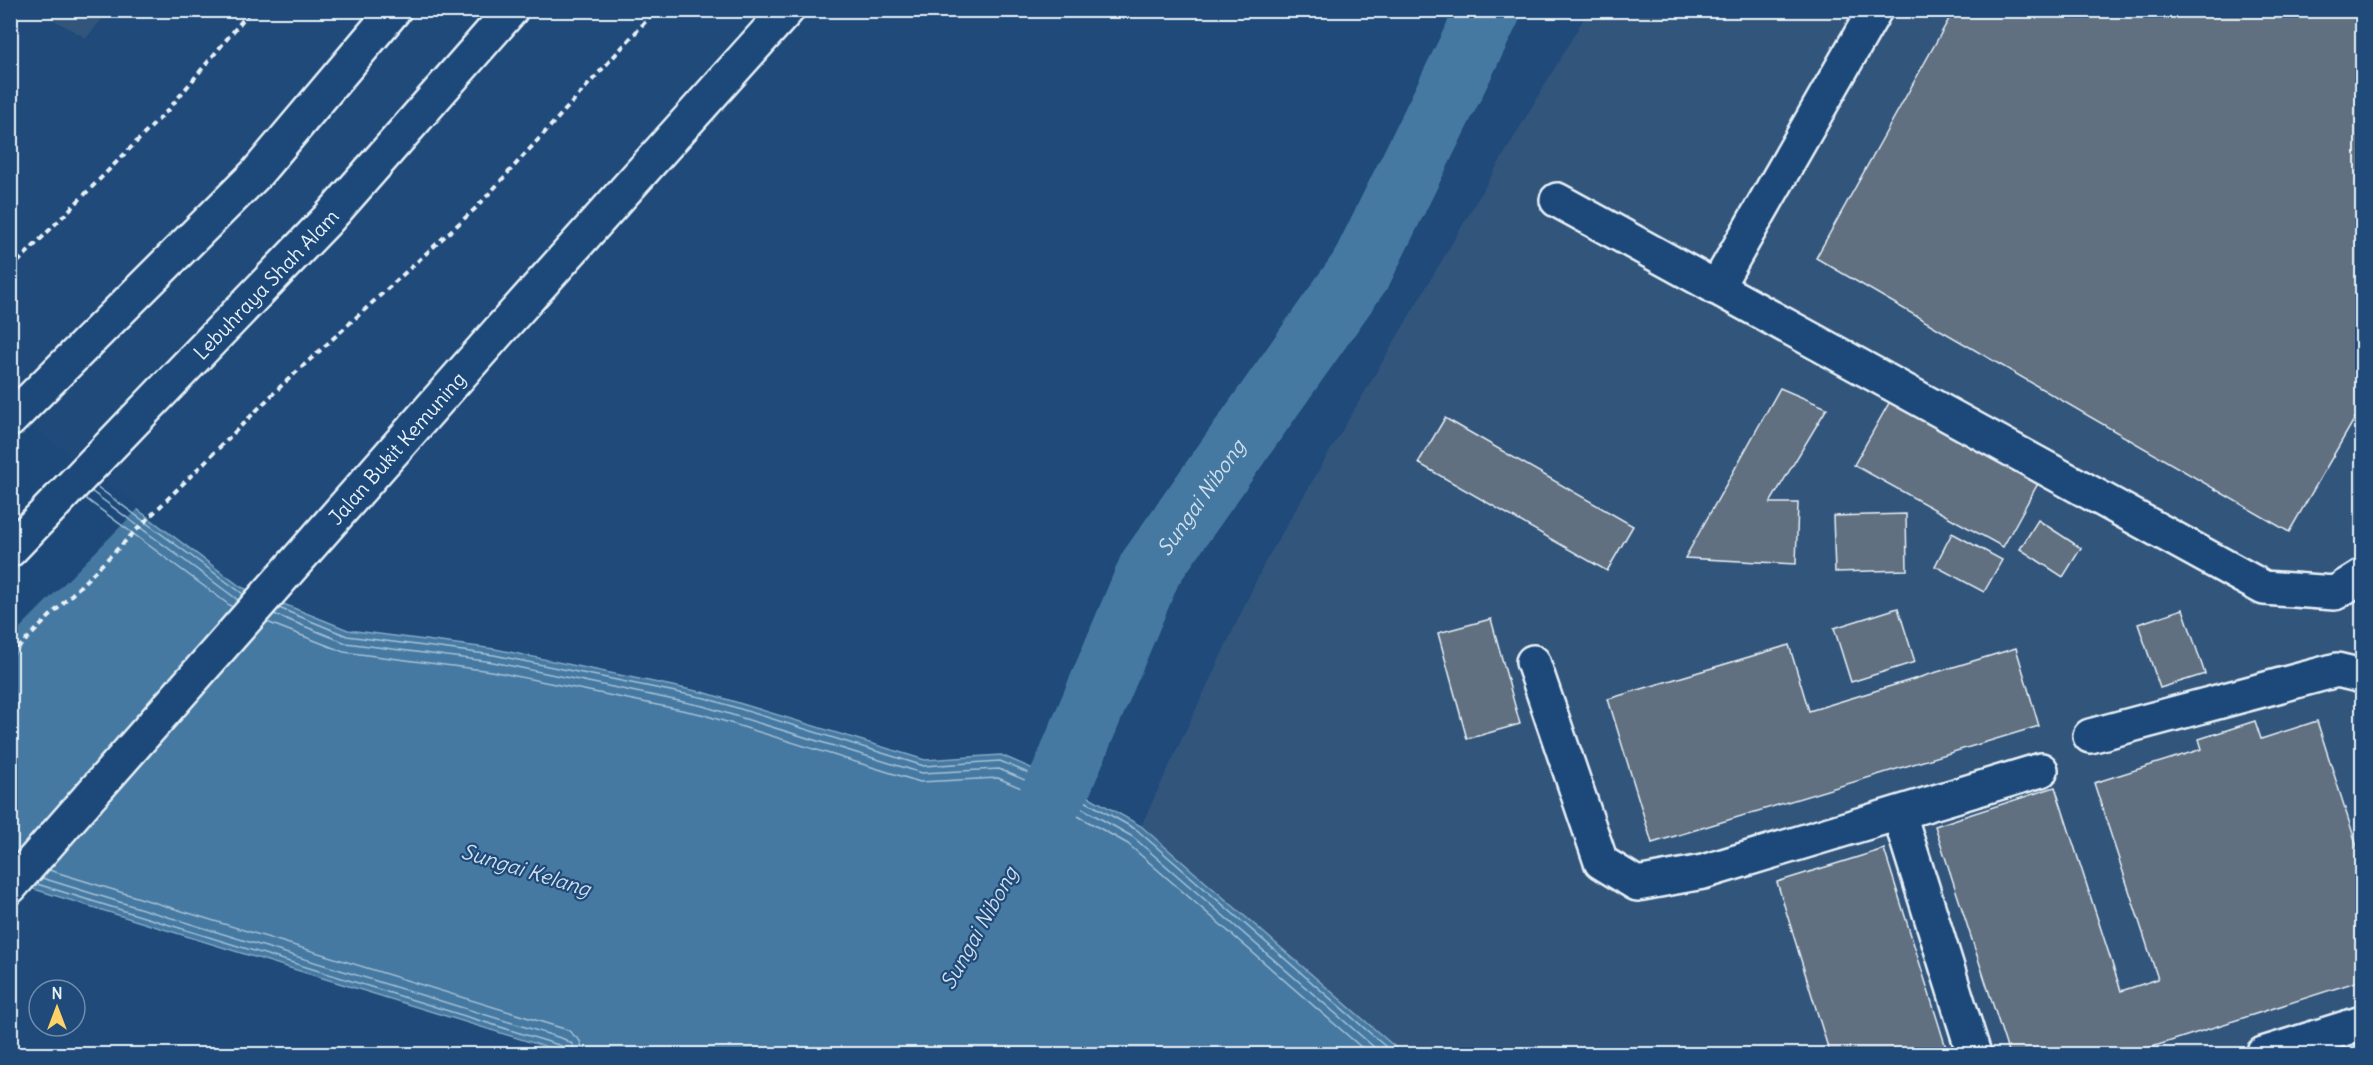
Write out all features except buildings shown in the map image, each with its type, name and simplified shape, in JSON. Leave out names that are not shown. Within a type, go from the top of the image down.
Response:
[{"type":"main road","points":[[10,420],[256,174],[394,10]]},
{"type":"main road","name":"Lebuhraya Shah Alam","points":[[10,550],[327,220],[511,10]]},
{"type":"main road","name":"Jalan Bukit Kemuning","points":[[10,887],[498,332],[787,10]]},
{"type":"main road","points":[[1716,288],[1875,10]]},
{"type":"main road","points":[[1557,200],[2264,588],[2335,593],[2362,576]]},
{"type":"main road","points":[[1533,662],[1601,862],[1637,884],[1703,872],[2042,770]]},
{"type":"main road","points":[[2090,736],[2337,670],[2362,676]]},
{"type":"main road","points":[[1899,814],[1974,1054]]},
{"type":"main road","points":[[2263,1054],[2362,1023]]},
{"type":"path","points":[[10,270],[168,110],[251,10]]},
{"type":"path","points":[[10,656],[280,387],[477,207],[656,10]]},
{"type":"shaded area","points":[[38,11],[109,11],[86,38]]},
{"type":"shaded area","points":[[1588,11],[2362,11],[2362,1054],[1403,1054],[1141,826],[1265,562]]},
{"type":"water","name":"Sungai Kelang","points":[[10,414],[241,587],[348,630],[495,649],[706,693],[925,760],[1001,755],[1061,781],[1141,826],[1403,1054],[569,1054],[11,882]]},
{"type":"pier","points":[[10,411],[140,507],[11,637]]},
{"type":"waterway","name":"Sungai Nibong","points":[[1018,857],[1061,781],[1150,569],[1361,270],[1489,10]]}]
